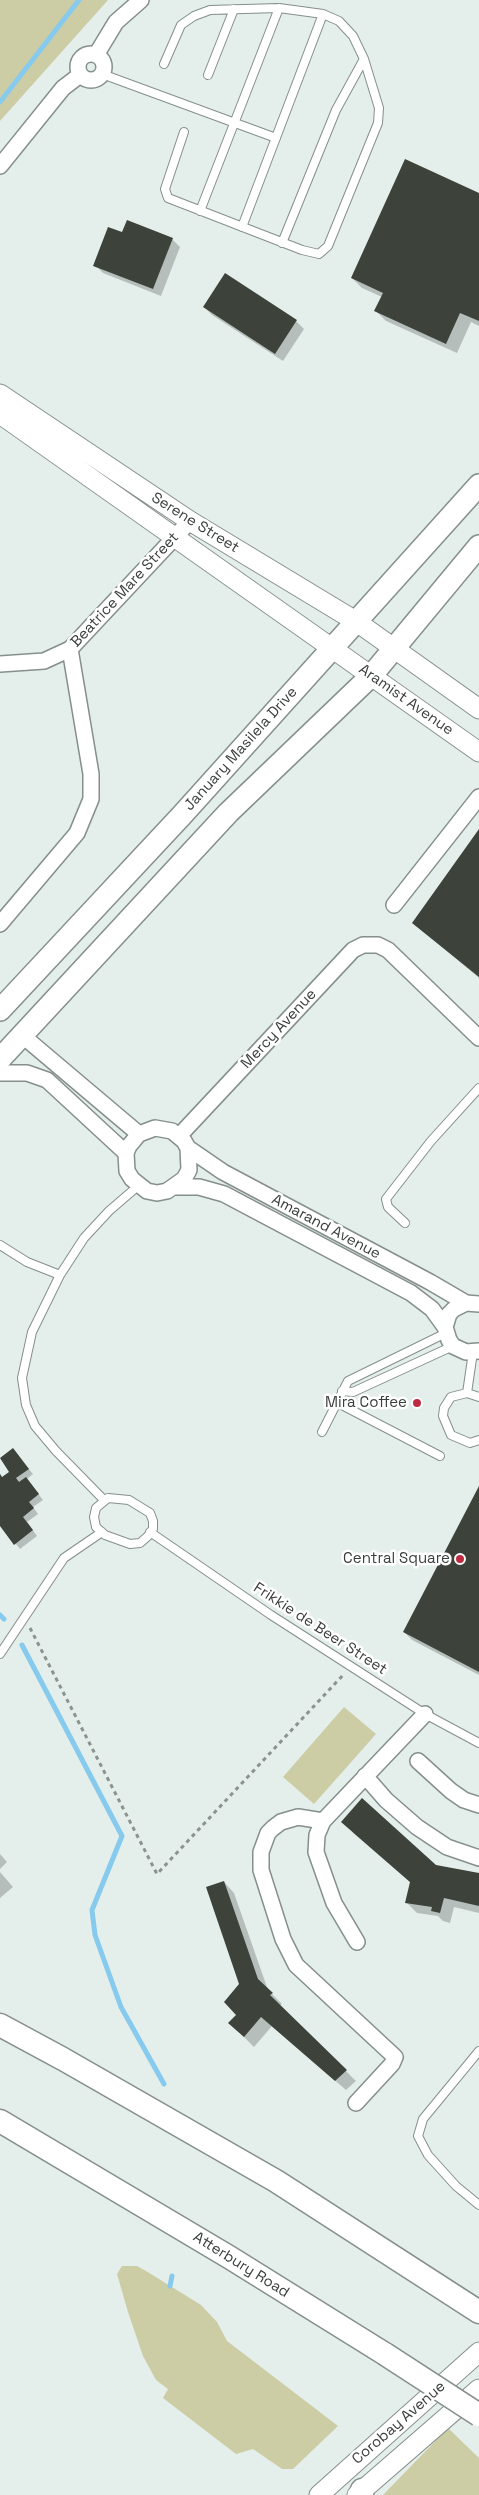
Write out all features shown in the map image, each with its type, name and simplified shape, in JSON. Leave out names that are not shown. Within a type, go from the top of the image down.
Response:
[{"type":"main road","name":"January Masilela Drive","points":[[0,1010],[357,622],[479,485]]},
{"type":"main road","points":[[0,1059],[228,813],[372,675],[479,546]]},
{"type":"main road","points":[[0,1035],[8,1033],[23,1036]]},
{"type":"main road","points":[[0,2025],[64,2059],[276,2181],[479,2312]]},
{"type":"main road","name":"Atterbury Road","points":[[0,2122],[229,2257],[386,2354],[479,2415]]},
{"type":"street","points":[[96,55],[116,22],[141,0]]},
{"type":"street","points":[[87,54],[96,55],[102,61],[102,74],[92,81],[80,76],[77,68],[80,59],[87,54]]},
{"type":"street","points":[[0,166],[63,88],[80,76]]},
{"type":"street","name":"Serene Street","points":[[0,394],[190,522],[357,622],[393,648]]},
{"type":"street","name":"Serene Street","points":[[0,414],[332,649]]},
{"type":"street","name":"Beatrice Mare Street","points":[[0,664],[44,661],[70,649],[190,522]]},
{"type":"street","points":[[393,648],[479,709]]},
{"type":"street","points":[[0,924],[77,834],[91,799],[91,774],[70,649]]},
{"type":"street","name":"Aramist Avenue","points":[[332,649],[372,675],[479,752]]},
{"type":"street","points":[[394,905],[479,797]]},
{"type":"street","name":"Mercy Avenue","points":[[178,1136],[353,950],[363,945],[373,944],[388,950],[479,1038]]},
{"type":"street","points":[[23,1036],[139,1134]]},
{"type":"street","points":[[0,1073],[28,1073],[47,1080],[126,1153]]},
{"type":"street","points":[[163,1129],[178,1136],[188,1148],[189,1170],[177,1187],[157,1193],[138,1186],[127,1171],[126,1153],[133,1139],[139,1134],[147,1130],[163,1129]]},
{"type":"street","name":"Amarand Avenue","points":[[188,1148],[223,1172],[473,1304]]},
{"type":"street","name":"Amarand Avenue","points":[[177,1187],[199,1187],[224,1194],[411,1293],[432,1309],[448,1335]]},
{"type":"street","points":[[473,1304],[454,1309],[447,1320],[448,1335],[459,1350],[476,1352]]},
{"type":"street","points":[[357,1942],[334,1903],[319,1862],[316,1842],[323,1822],[426,1714]]},
{"type":"street","points":[[418,1761],[451,1791],[464,1800],[479,1805]]},
{"type":"street","points":[[365,1776],[386,1800],[417,1827],[447,1847],[479,1858]]},
{"type":"street","points":[[323,1822],[298,1817],[281,1822],[273,1828],[268,1833],[261,1852],[261,1870],[283,1940],[296,1965],[395,2057],[392,2064],[356,2103]]},
{"type":"street","name":"Corobay Avenue","points":[[319,2495],[479,2352]]},
{"type":"street","name":"Corobay Avenue","points":[[360,2493],[479,2389]]},
{"type":"lane","points":[[200,211],[279,8]]},
{"type":"lane","points":[[164,64],[184,22],[210,10],[279,8],[323,14],[339,21],[347,28],[364,59],[377,101],[378,122],[328,246],[323,252],[314,254],[171,200],[165,193],[184,132]]},
{"type":"lane","points":[[208,75],[234,9]]},
{"type":"lane","points":[[242,227],[323,14]]},
{"type":"lane","points":[[282,242],[336,110],[364,59]]},
{"type":"lane","points":[[102,74],[276,138]]},
{"type":"lane","points":[[405,1223],[388,1207],[386,1199],[431,1141],[479,1088]]},
{"type":"lane","points":[[104,1500],[56,1451],[31,1419],[26,1405],[22,1378],[32,1332],[60,1275],[84,1238],[109,1211],[138,1186]]},
{"type":"lane","points":[[0,1245],[14,1256],[60,1275]]},
{"type":"lane","points":[[342,1390],[353,1392],[448,1335]]},
{"type":"lane","points":[[322,1432],[348,1381],[448,1335]]},
{"type":"lane","points":[[468,1393],[476,1352]]},
{"type":"lane","points":[[479,1397],[468,1393],[451,1397],[444,1408],[443,1416],[451,1435],[470,1443],[479,1440]]},
{"type":"lane","points":[[336,1402],[440,1456]]},
{"type":"lane","points":[[118,1498],[129,1500],[150,1513],[153,1521],[150,1532],[140,1542],[130,1544],[117,1541],[102,1532],[96,1526],[94,1517],[96,1508],[104,1500],[118,1498]]},
{"type":"lane","points":[[0,1654],[64,1558],[102,1532]]},
{"type":"lane","name":"Frikkie de Beer Street","points":[[150,1532],[271,1616],[426,1714],[479,1743]]},
{"type":"lane","points":[[479,2052],[423,2119],[418,2136],[428,2155],[456,2186],[479,2205]]},
{"type":"path","points":[[24,1617],[158,1874],[351,1666]]},
{"type":"green space","points":[[0,0],[108,0],[0,121]]},
{"type":"green space","points":[[344,1707],[376,1734],[314,1804],[283,1777]]},
{"type":"green space","points":[[122,2266],[137,2266],[201,2305],[217,2322],[227,2341],[338,2426],[293,2469],[282,2469],[253,2449],[236,2454],[163,2398],[168,2389],[156,2380],[143,2356],[128,2312],[117,2274]]},
{"type":"green space","points":[[448,2428],[479,2458],[479,2495],[383,2495]]},
{"type":"building","points":[[405,159],[479,193],[479,321],[460,313],[446,344],[374,311],[383,293],[351,278]]},
{"type":"building","points":[[127,220],[173,238],[153,289],[93,266],[108,227],[122,232]]},
{"type":"building","points":[[225,273],[297,320],[275,354],[203,307]]},
{"type":"building","points":[[479,829],[479,977],[412,923]]},
{"type":"building","points":[[13,1448],[29,1469],[16,1478],[19,1482],[26,1477],[39,1494],[29,1502],[34,1508],[23,1517],[33,1530],[14,1545],[0,1526],[0,1474],[2,1477],[9,1472],[0,1458]]},
{"type":"building","name":"Central Square","points":[[479,1486],[479,1672],[403,1632]]},
{"type":"building","points":[[362,1798],[436,1865],[479,1873],[479,1906],[444,1898],[440,1913],[431,1911],[432,1907],[405,1903],[410,1882],[341,1822]]},
{"type":"building","points":[[224,1881],[258,1979],[273,1993],[270,1995],[347,2070],[335,2081],[261,2017],[244,2037],[228,2023],[236,2015],[224,2002],[239,1984],[206,1887]]},
{"type":"waterway","points":[[0,102],[79,0]]},
{"type":"waterway","points":[[0,1615],[4,1619]]},
{"type":"waterway","points":[[22,1645],[122,1836],[92,1910],[95,1935],[121,2007],[164,2084]]},
{"type":"waterway","points":[[170,2286],[172,2276]]},
{"type":"place","name":"Mira Coffee","points":[[417,1403]]},
{"type":"place","name":"Central Square","points":[[460,1559]]}]
